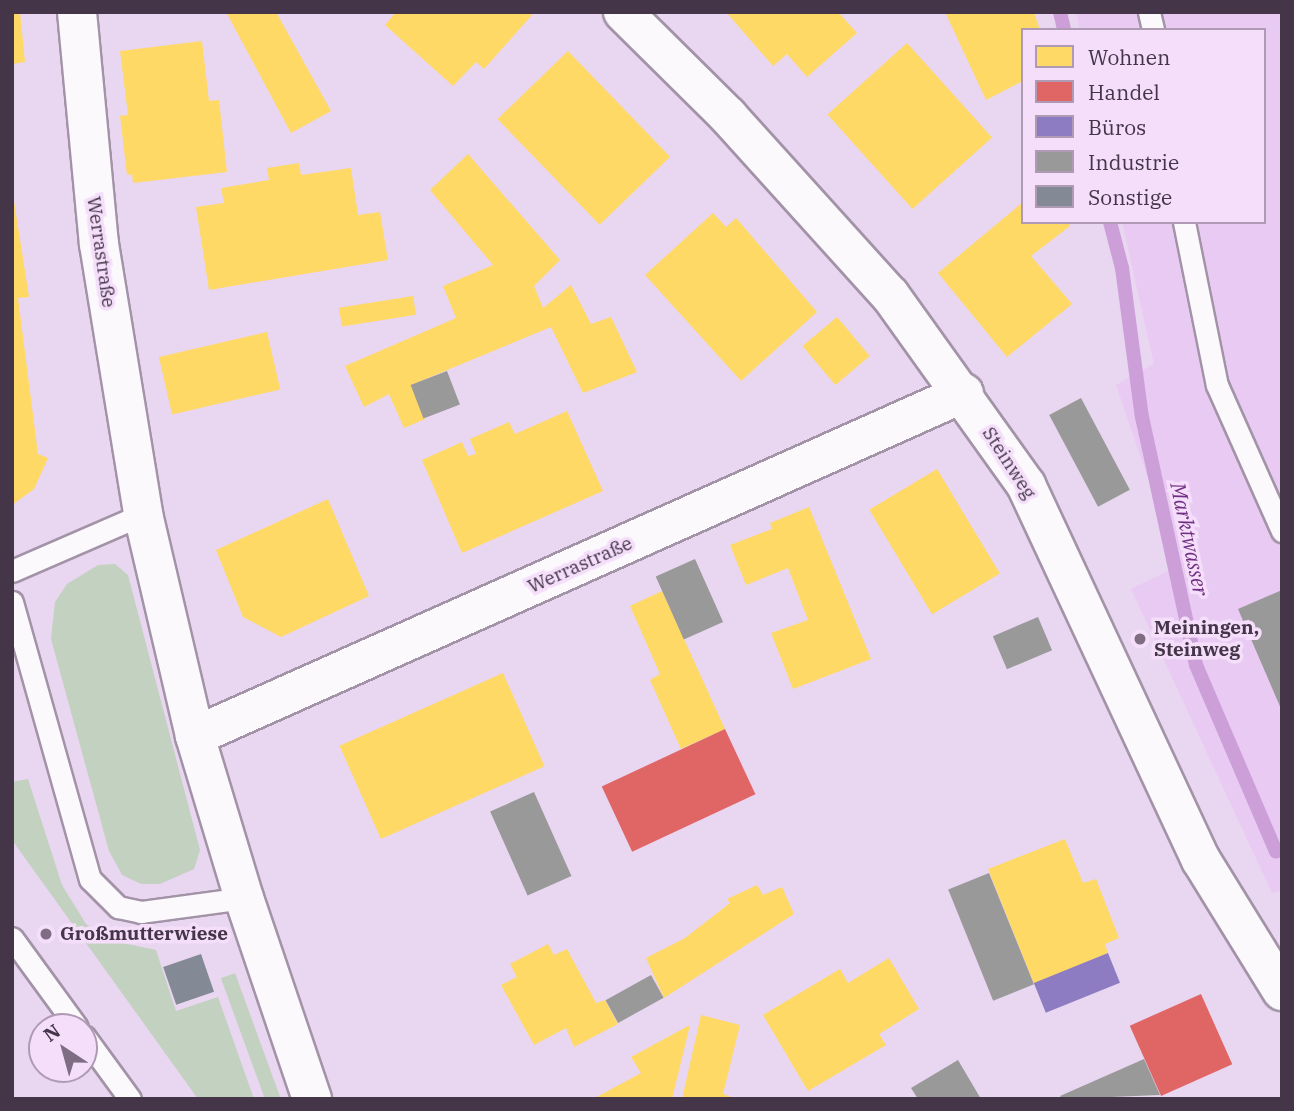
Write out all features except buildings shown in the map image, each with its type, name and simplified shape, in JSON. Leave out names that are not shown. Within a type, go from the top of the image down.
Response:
[{"type":"street","name":"Werrastraße","points":[[77,12],[99,244],[143,514],[195,736],[244,898],[312,1099]]},
{"type":"street","name":"Steinweg","points":[[623,12],[728,116],[882,285],[964,393],[1026,485],[1195,848],[1282,991]]},
{"type":"street","name":"Werrastraße","points":[[195,736],[964,393]]},
{"type":"lane","points":[[1184,224],[1217,385],[1282,531]]},
{"type":"lane","points":[[12,571],[143,514]]},
{"type":"lane","points":[[12,603],[90,879],[118,907],[141,912],[244,898]]},
{"type":"lane","points":[[12,938],[68,1013]]},
{"type":"lane","points":[[98,1055],[130,1099]]},
{"type":"shaded area","points":[[1076,12],[1282,12],[1282,891],[1272,893],[1131,589],[1178,566],[1116,385],[1154,364],[1122,224],[1266,224],[1266,28],[1080,28]]},
{"type":"green space","points":[[115,564],[128,575],[200,850],[194,869],[160,884],[141,884],[122,875],[109,851],[51,639],[55,602],[67,584],[98,565]]},
{"type":"green space","points":[[28,779],[62,885],[86,924],[108,940],[156,950],[176,1011],[218,997],[254,1099],[198,1099],[12,840],[12,782]]},
{"type":"green space","points":[[235,973],[281,1099],[265,1099],[221,978]]},
{"type":"waterway","name":"Marktwasser","points":[[1060,12],[1064,28]]},
{"type":"waterway","name":"Marktwasser","points":[[1111,224],[1122,268],[1142,417],[1196,665],[1276,852]]},
{"type":"place","name":"Meiningen, Steinweg","points":[[1140,639]]},
{"type":"place","name":"Großmutterwiese","points":[[46,934]]}]
